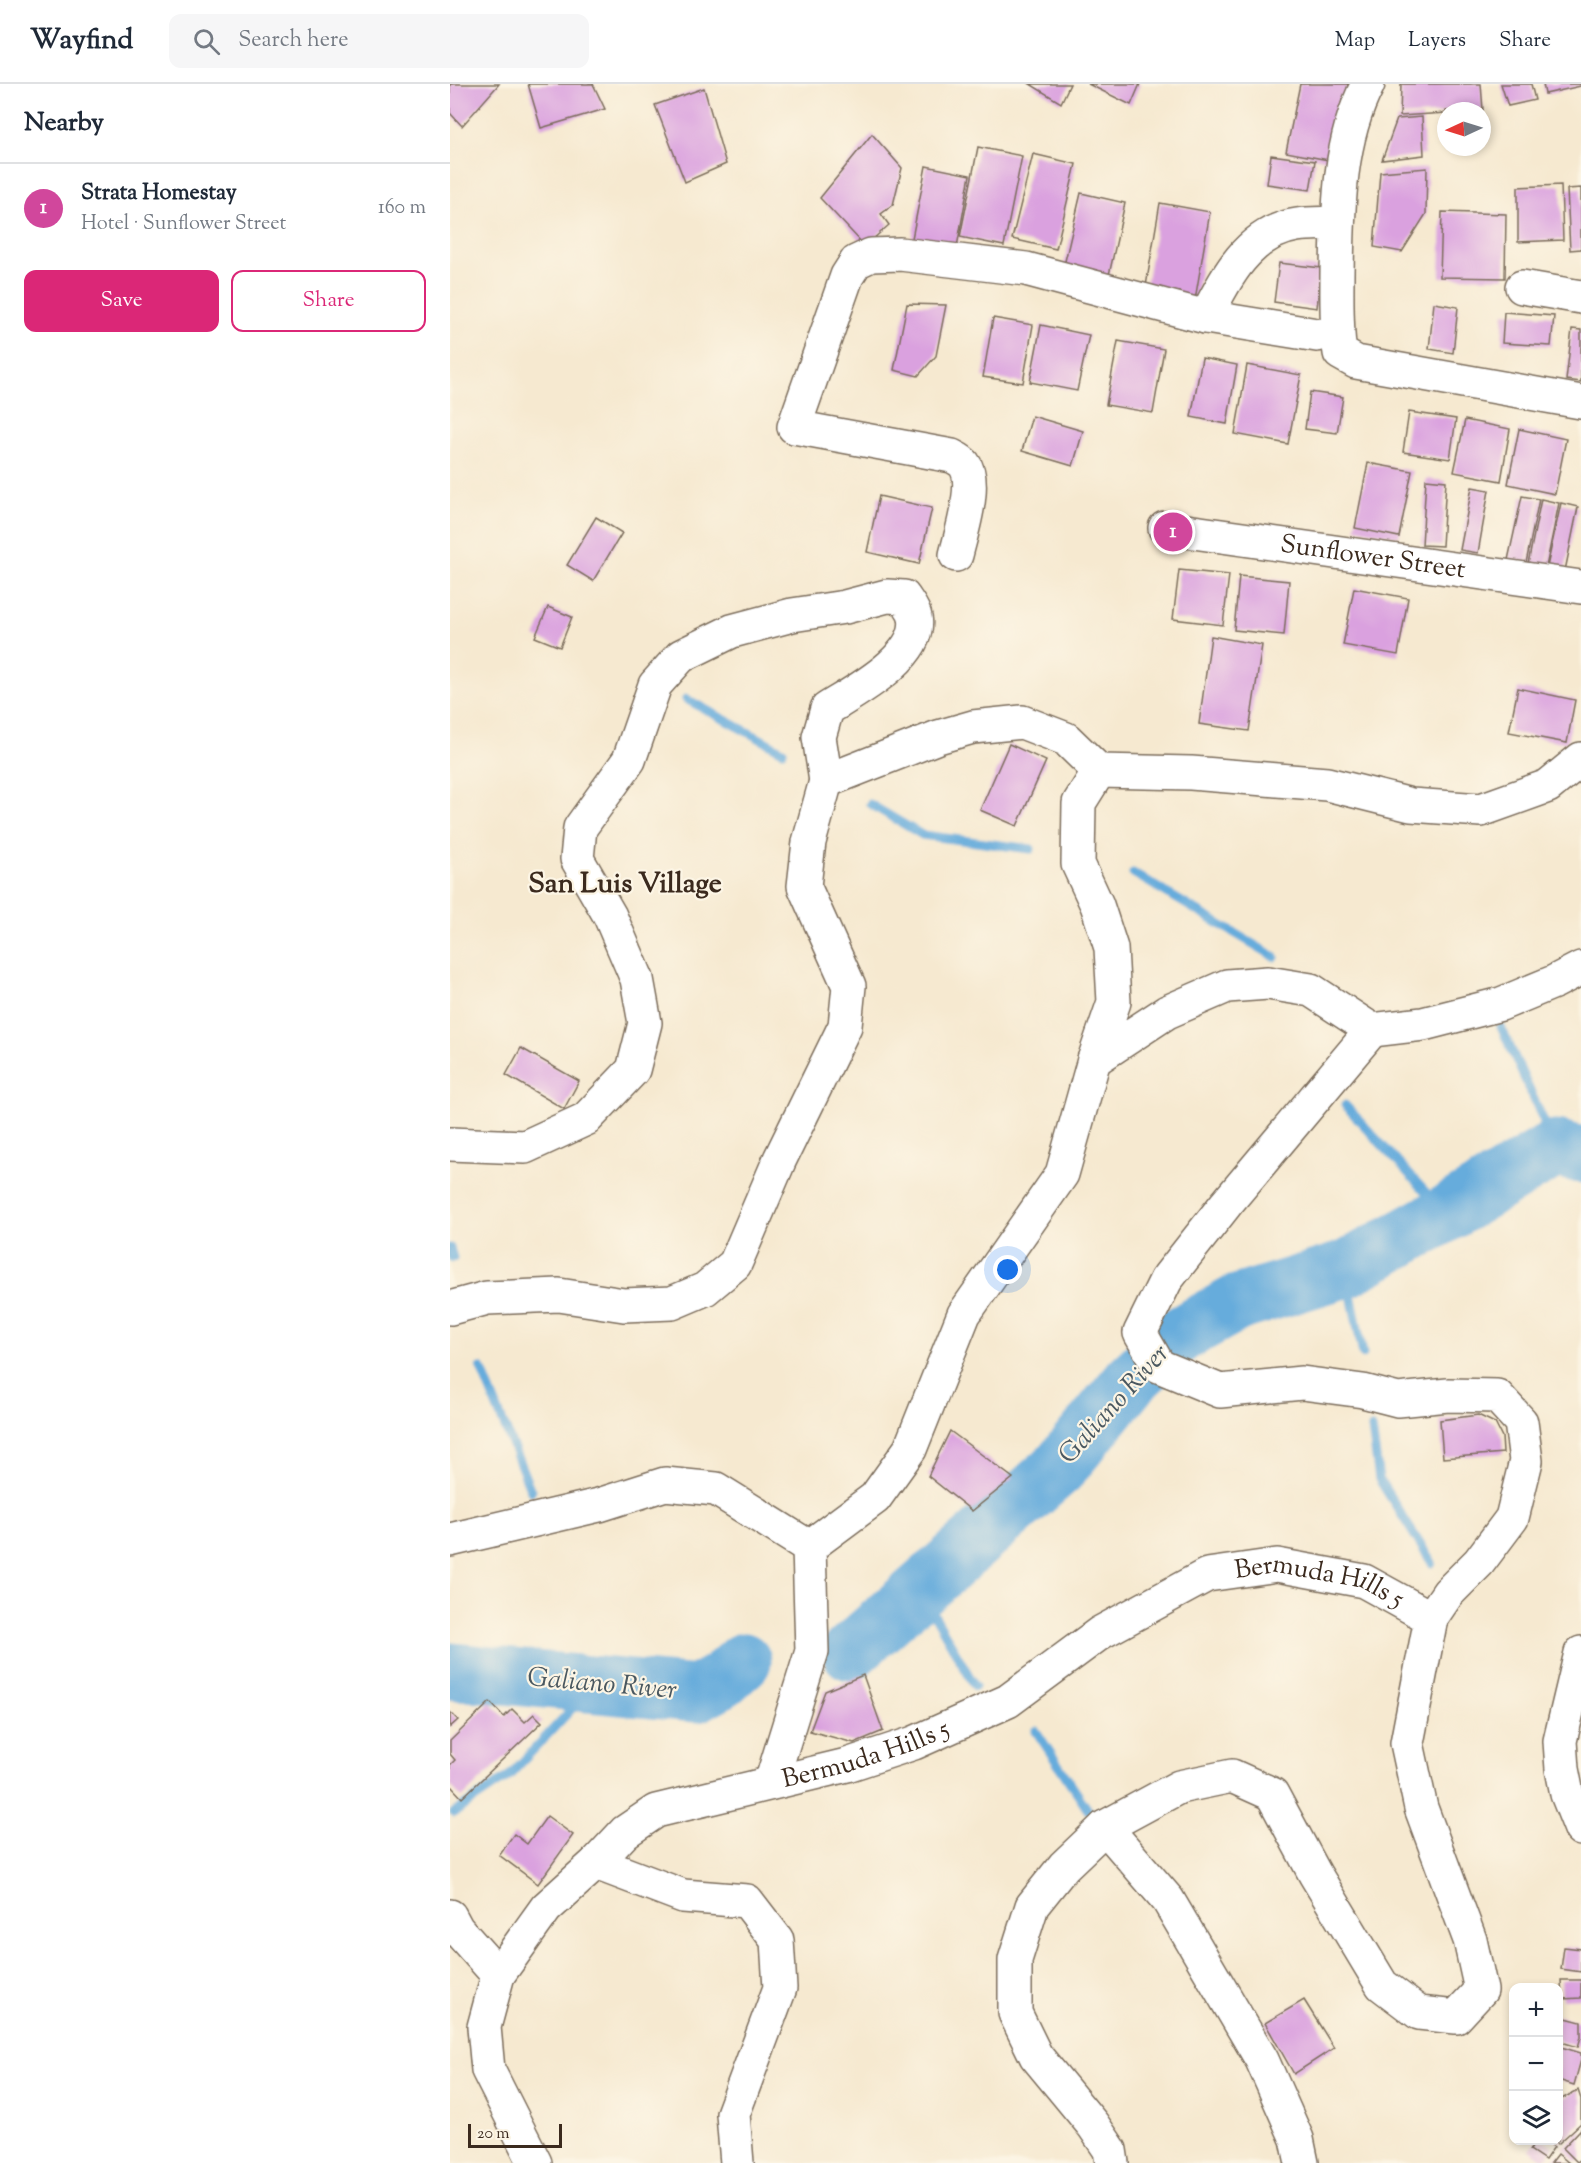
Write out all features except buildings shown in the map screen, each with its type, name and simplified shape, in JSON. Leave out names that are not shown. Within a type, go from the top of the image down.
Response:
[{"type":"street","points":[[1329,344],[1337,333],[1338,224],[1343,161],[1362,96],[1368,84]]},
{"type":"street","points":[[1206,317],[1221,286],[1242,256],[1270,233],[1296,225],[1338,224]]},
{"type":"street","points":[[956,555],[968,503],[970,479],[964,464],[952,456],[794,427],[847,276],[856,262],[872,255],[900,254],[1026,269],[1206,317],[1329,344],[1356,362],[1581,402]]},
{"type":"street","points":[[1522,287],[1581,297]]},
{"type":"street","name":"Sunflower Street","points":[[1165,528],[1581,587]]},
{"type":"street","points":[[450,1144],[525,1147],[586,1119],[633,1070],[645,1023],[637,979],[610,916],[577,859],[580,828],[629,760],[655,685],[681,656],[732,631],[792,615],[845,607],[887,596],[904,597],[915,616],[915,632],[904,653],[869,683],[827,709],[819,737],[826,781],[808,842],[804,886],[849,986],[844,1026],[780,1159],[735,1264],[705,1289],[672,1303],[624,1305],[559,1295],[487,1298],[451,1307]]},
{"type":"street","points":[[826,781],[938,737],[973,727],[1022,722],[1066,739],[1099,771],[1191,773],[1327,783],[1411,806],[1481,810],[1548,786],[1581,759]]},
{"type":"street","points":[[809,1547],[875,1497],[910,1449],[964,1314],[1062,1174],[1094,1060],[1114,1002],[1111,948],[1097,905],[1078,864],[1079,803],[1099,771]]},
{"type":"street","points":[[1094,1060],[1167,1012],[1227,986],[1268,983],[1311,990],[1372,1030],[1423,1024],[1501,1004],[1581,968]]},
{"type":"street","name":"Bermuda Hills 5","points":[[534,2163],[488,2070],[484,2027],[498,1975],[546,1908],[596,1863],[625,1832],[656,1812],[847,1765],[914,1743],[1008,1701],[1100,1633],[1207,1575],[1277,1565],[1364,1581],[1431,1618],[1448,1593],[1479,1562],[1512,1518],[1526,1461],[1521,1422],[1497,1396],[1448,1395],[1398,1400],[1363,1391],[1302,1383],[1220,1391],[1159,1366],[1140,1334],[1166,1280],[1226,1204],[1372,1030]]},
{"type":"street","points":[[450,1540],[598,1505],[665,1484],[716,1489],[809,1547]]},
{"type":"street","points":[[771,1783],[812,1652],[809,1547]]},
{"type":"street","points":[[1112,2163],[1110,2150],[1093,2125],[1036,2056],[1016,2013],[1015,1960],[1032,1906],[1064,1866],[1105,1827],[1179,1787],[1232,1776],[1272,1794],[1315,1874],[1382,1985],[1419,2013],[1456,2017],[1481,1990],[1470,1940],[1421,1808],[1407,1743],[1431,1618]]},
{"type":"street","points":[[1581,1653],[1560,1741],[1567,1794],[1581,1829]]},
{"type":"street","points":[[1105,1827],[1168,1900],[1262,2060],[1297,2139],[1302,2163]]},
{"type":"street","points":[[596,1863],[683,1896],[747,1901],[777,1940],[780,1988],[733,2114],[737,2163]]},
{"type":"street","points":[[450,1916],[457,1929],[498,1975]]},
{"type":"waterway","points":[[686,699],[783,751]]},
{"type":"waterway","points":[[870,804],[922,835],[1031,849]]},
{"type":"waterway","points":[[1133,873],[1275,957]]},
{"type":"waterway","points":[[1501,1027],[1556,1148]]},
{"type":"waterway","points":[[1345,1105],[1446,1214]]},
{"type":"waterway","name":"Galiano River","points":[[850,1652],[1059,1468],[1131,1380],[1179,1335],[1237,1303],[1346,1269],[1446,1214],[1556,1148],[1581,1155]]},
{"type":"waterway","points":[[450,1248],[453,1258]]},
{"type":"waterway","points":[[1346,1269],[1363,1354]]},
{"type":"waterway","points":[[481,1368],[531,1491]]},
{"type":"waterway","points":[[1372,1428],[1379,1479],[1432,1563]]},
{"type":"waterway","points":[[920,1590],[975,1686]]},
{"type":"waterway","name":"Galiano River","points":[[450,1671],[696,1694],[723,1679],[743,1661]]},
{"type":"waterway","points":[[454,1813],[509,1776],[595,1684]]},
{"type":"waterway","points":[[1036,1731],[1088,1810]]},
{"type":"place","name":"Strata Homestay","points":[[1173,532]]},
{"type":"district","name":"San Luis Village","points":[[625,885]]}]
